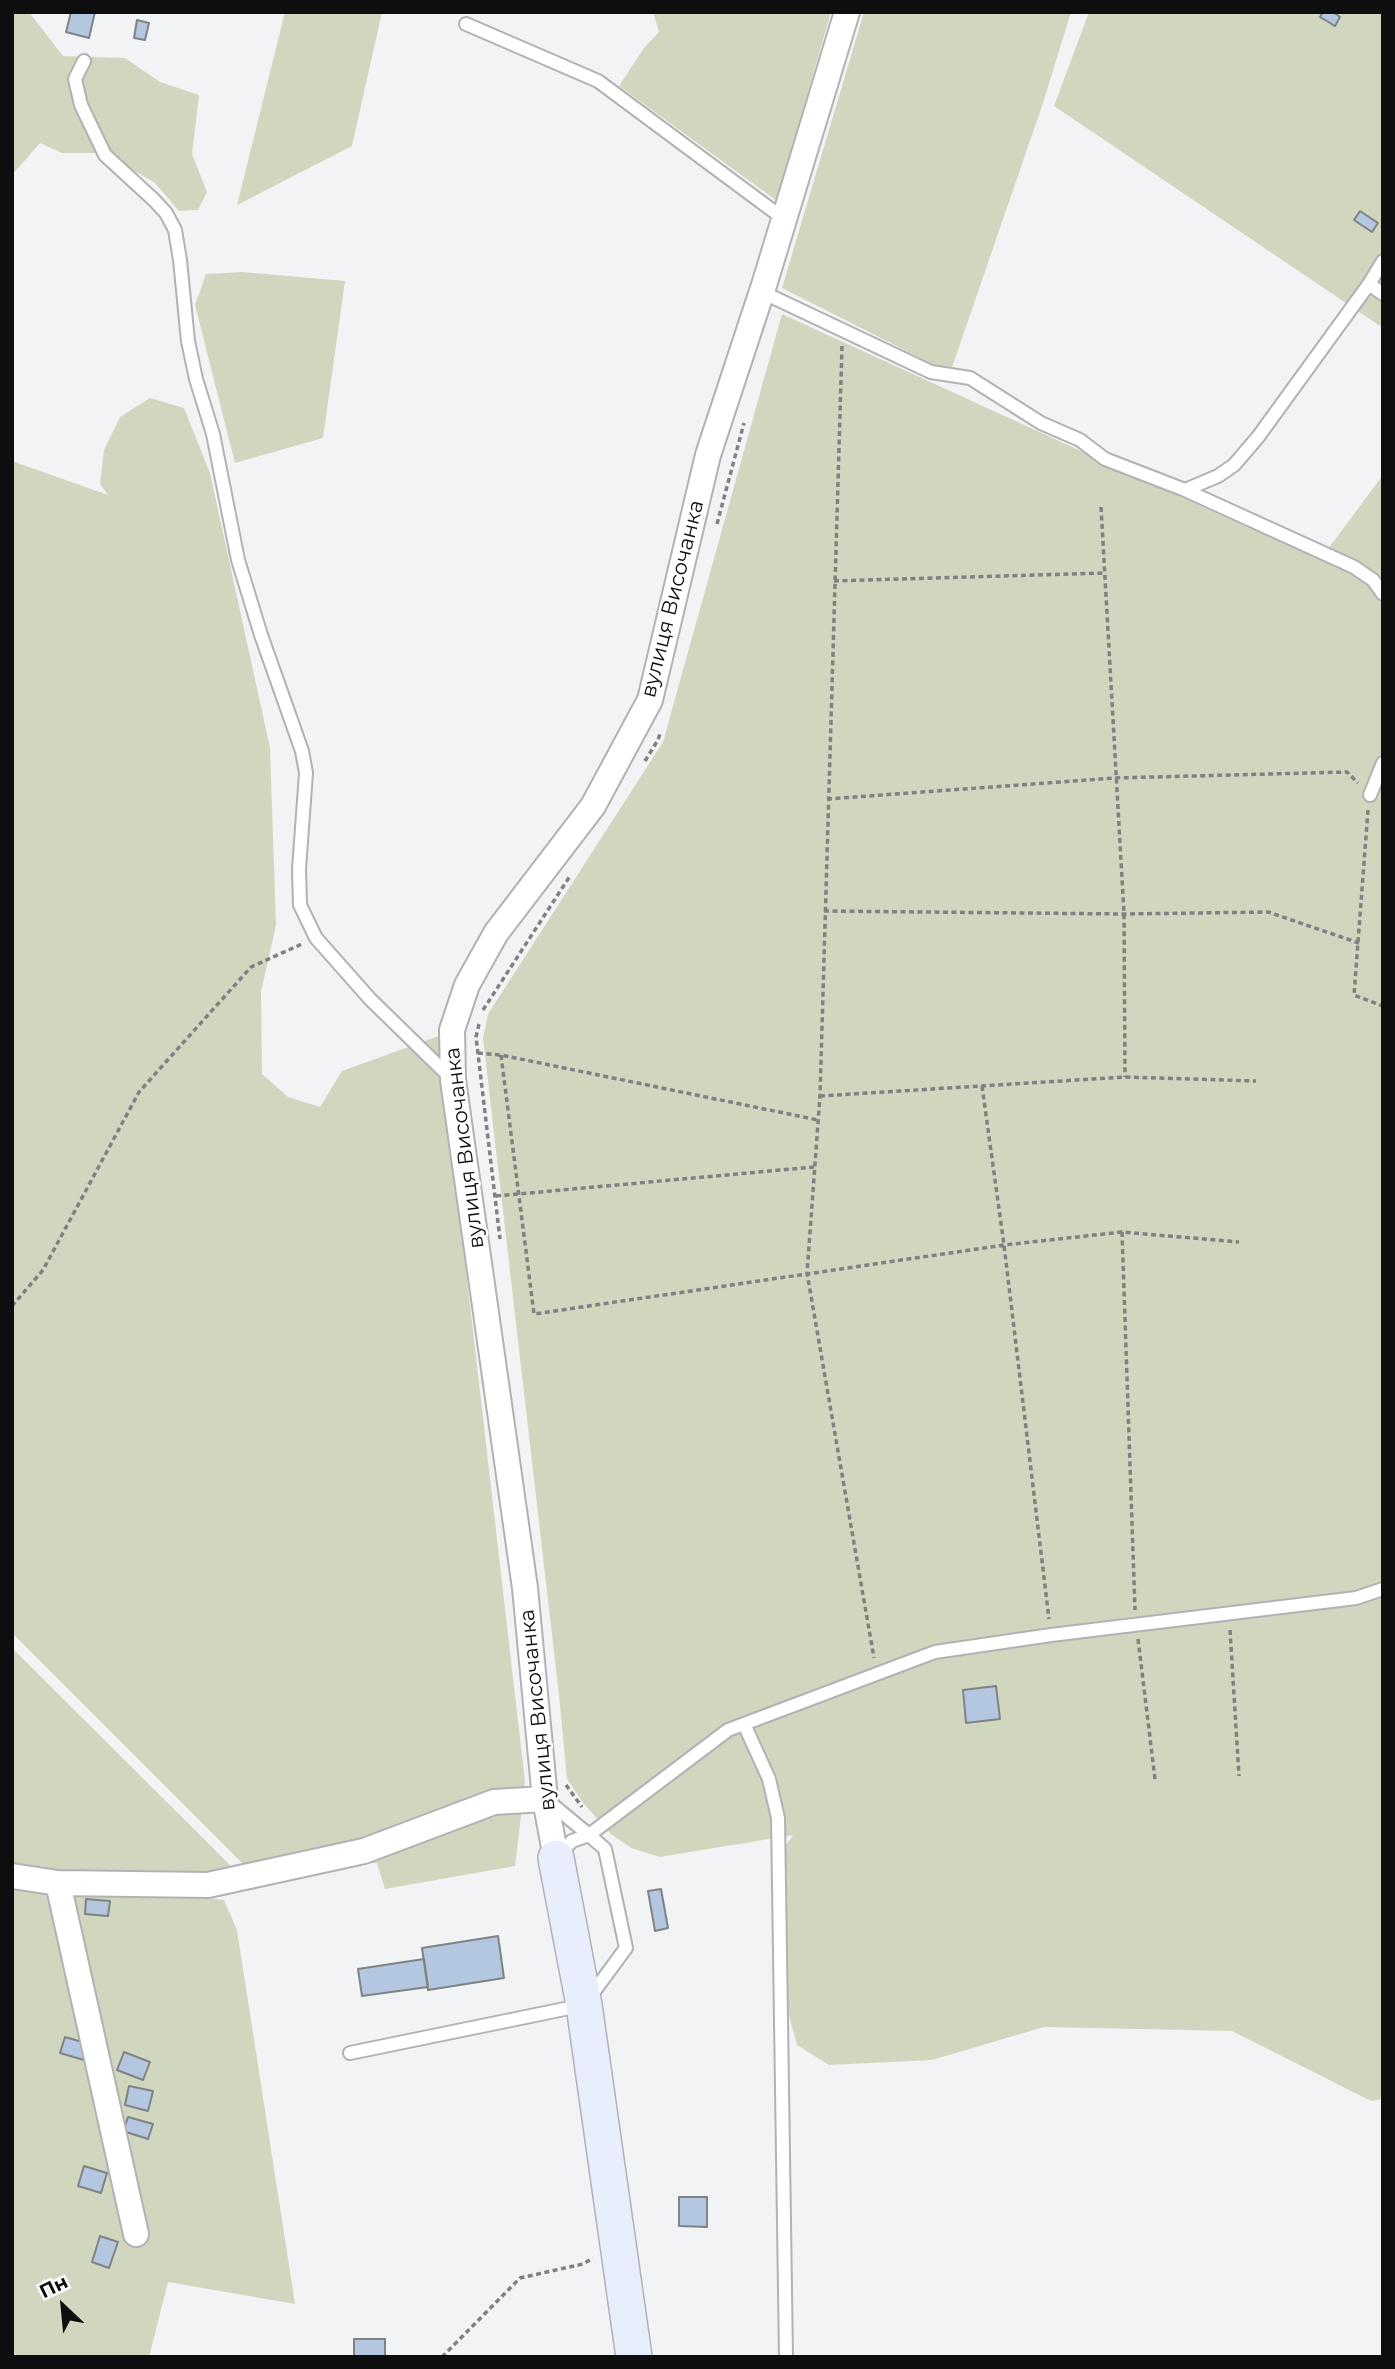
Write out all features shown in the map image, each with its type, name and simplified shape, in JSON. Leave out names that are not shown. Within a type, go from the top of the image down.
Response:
[{"type":"street","name":"вулиця Височанка","points":[[634,2357],[584,2005],[545,1799],[525,1588],[453,1080],[452,1030],[467,985],[496,933],[593,806],[650,701],[708,455],[762,292],[847,12]]},
{"type":"street","points":[[12,1876],[58,1883],[208,1885],[364,1851],[494,1802],[545,1799]]},
{"type":"street","points":[[58,1883],[136,2234]]},
{"type":"lane","points":[[466,24],[598,81],[784,219]]},
{"type":"lane","points":[[84,61],[75,79],[81,105],[105,155],[154,200],[166,213],[175,230],[188,341],[196,379],[213,434],[239,560],[261,635],[302,751],[306,773],[299,905],[316,938],[379,1008],[453,1080]]},
{"type":"lane","points":[[1185,489],[1218,476],[1234,465],[1258,437],[1383,261]]},
{"type":"lane","points":[[1369,284],[1383,294]]},
{"type":"lane","points":[[762,292],[931,372],[970,378],[1041,423],[1080,440],[1105,459],[1185,489],[1354,567],[1373,580],[1383,594]]},
{"type":"lane","points":[[1370,795],[1383,763]]},
{"type":"lane","points":[[555,1857],[572,1841],[589,1835],[728,1730],[935,1651],[1356,1598],[1383,1589]]},
{"type":"lane","points":[[744,1724],[769,1779],[778,1818],[786,2357]]},
{"type":"lane","points":[[350,2053],[584,2005],[626,1948],[606,1849],[545,1799]]},
{"type":"path","points":[[842,330],[820,1096],[807,1273],[877,1674]]},
{"type":"path","points":[[716,526],[745,419]]},
{"type":"path","points":[[1101,507],[1124,914],[1125,1077]]},
{"type":"path","points":[[834,581],[1105,573]]},
{"type":"path","points":[[643,763],[658,740],[662,727]]},
{"type":"path","points":[[827,799],[1115,778],[1347,772],[1370,795],[1354,995],[1383,1006]]},
{"type":"path","points":[[501,1251],[476,1037],[482,1012],[570,876]]},
{"type":"path","points":[[824,911],[1124,914],[1268,912],[1359,943]]},
{"type":"path","points":[[12,1306],[43,1270],[139,1092],[251,967],[316,938]]},
{"type":"path","points":[[478,1054],[501,1055],[818,1120]]},
{"type":"path","points":[[501,1055],[534,1314],[1004,1245],[1122,1232],[1239,1242]]},
{"type":"path","points":[[820,1096],[1125,1077],[1256,1081]]},
{"type":"path","points":[[982,1086],[1051,1635]]},
{"type":"path","points":[[495,1196],[814,1167]]},
{"type":"path","points":[[1122,1232],[1136,1626],[1156,1779]]},
{"type":"path","points":[[1229,1614],[1238,1776]]},
{"type":"path","points":[[562,1779],[600,1827]]},
{"type":"path","points":[[442,2357],[520,2278],[583,2264],[617,2242]]},
{"type":"green space","points":[[12,12],[29,12],[63,56],[125,58],[160,82],[199,95],[192,154],[207,192],[198,210],[179,211],[155,183],[103,153],[62,153],[40,143],[12,175]]},
{"type":"green space","points":[[285,12],[382,12],[352,146],[237,205]]},
{"type":"green space","points":[[653,12],[831,12],[777,201],[619,86],[644,48],[659,32]]},
{"type":"green space","points":[[864,12],[1071,12],[1043,103],[950,373],[782,288]]},
{"type":"green space","points":[[1089,12],[1383,12],[1383,328],[1054,106]]},
{"type":"green space","points":[[242,272],[345,281],[323,438],[235,463],[195,305],[206,274]]},
{"type":"green space","points":[[782,314],[1249,528],[1322,557],[1383,475],[1383,2099],[1371,2101],[1232,2031],[1044,2027],[932,2060],[829,2065],[797,2045],[787,2008],[782,1851],[793,1835],[660,1857],[631,1848],[611,1834],[584,1804],[567,1779],[483,1038],[488,1014],[663,742]]},
{"type":"green space","points":[[150,398],[184,408],[210,473],[270,748],[276,925],[261,992],[262,1074],[288,1097],[320,1107],[342,1071],[439,1036],[525,1782],[515,1866],[385,1889],[377,1863],[243,1864],[12,1633],[12,461],[108,495],[100,484],[104,450],[120,417]]},
{"type":"green space","points":[[12,1648],[231,1866],[177,1879],[66,1879],[224,1900],[237,1930],[295,2304],[168,2282],[149,2357],[12,2357]]},
{"type":"building","points":[[71,12],[95,12],[89,38],[66,32]]},
{"type":"building","points":[[1323,12],[1333,12],[1340,17],[1335,26],[1320,17]]},
{"type":"building","points":[[137,20],[149,23],[145,40],[134,38]]},
{"type":"building","points":[[1360,211],[1378,223],[1372,232],[1354,220]]},
{"type":"building","points":[[996,1686],[1000,1719],[966,1723],[963,1690]]},
{"type":"building","points":[[661,1889],[668,1928],[655,1931],[648,1891]]},
{"type":"building","points":[[86,1899],[110,1901],[108,1916],[85,1914]]},
{"type":"building","points":[[498,1936],[504,1978],[428,1990],[422,1948]]},
{"type":"building","points":[[424,1959],[428,1987],[362,1996],[358,1969]]},
{"type":"building","points":[[65,2037],[89,2044],[84,2060],[60,2053]]},
{"type":"building","points":[[124,2052],[150,2062],[143,2080],[117,2070]]},
{"type":"building","points":[[129,2086],[153,2091],[148,2111],[125,2105]]},
{"type":"building","points":[[128,2117],[153,2124],[148,2139],[123,2131]]},
{"type":"building","points":[[84,2166],[107,2173],[101,2193],[78,2186]]},
{"type":"building","points":[[679,2197],[707,2197],[707,2227],[679,2226]]},
{"type":"building","points":[[100,2236],[118,2242],[109,2268],[92,2262]]},
{"type":"building","points":[[354,2339],[385,2339],[385,2357],[354,2357]]}]
